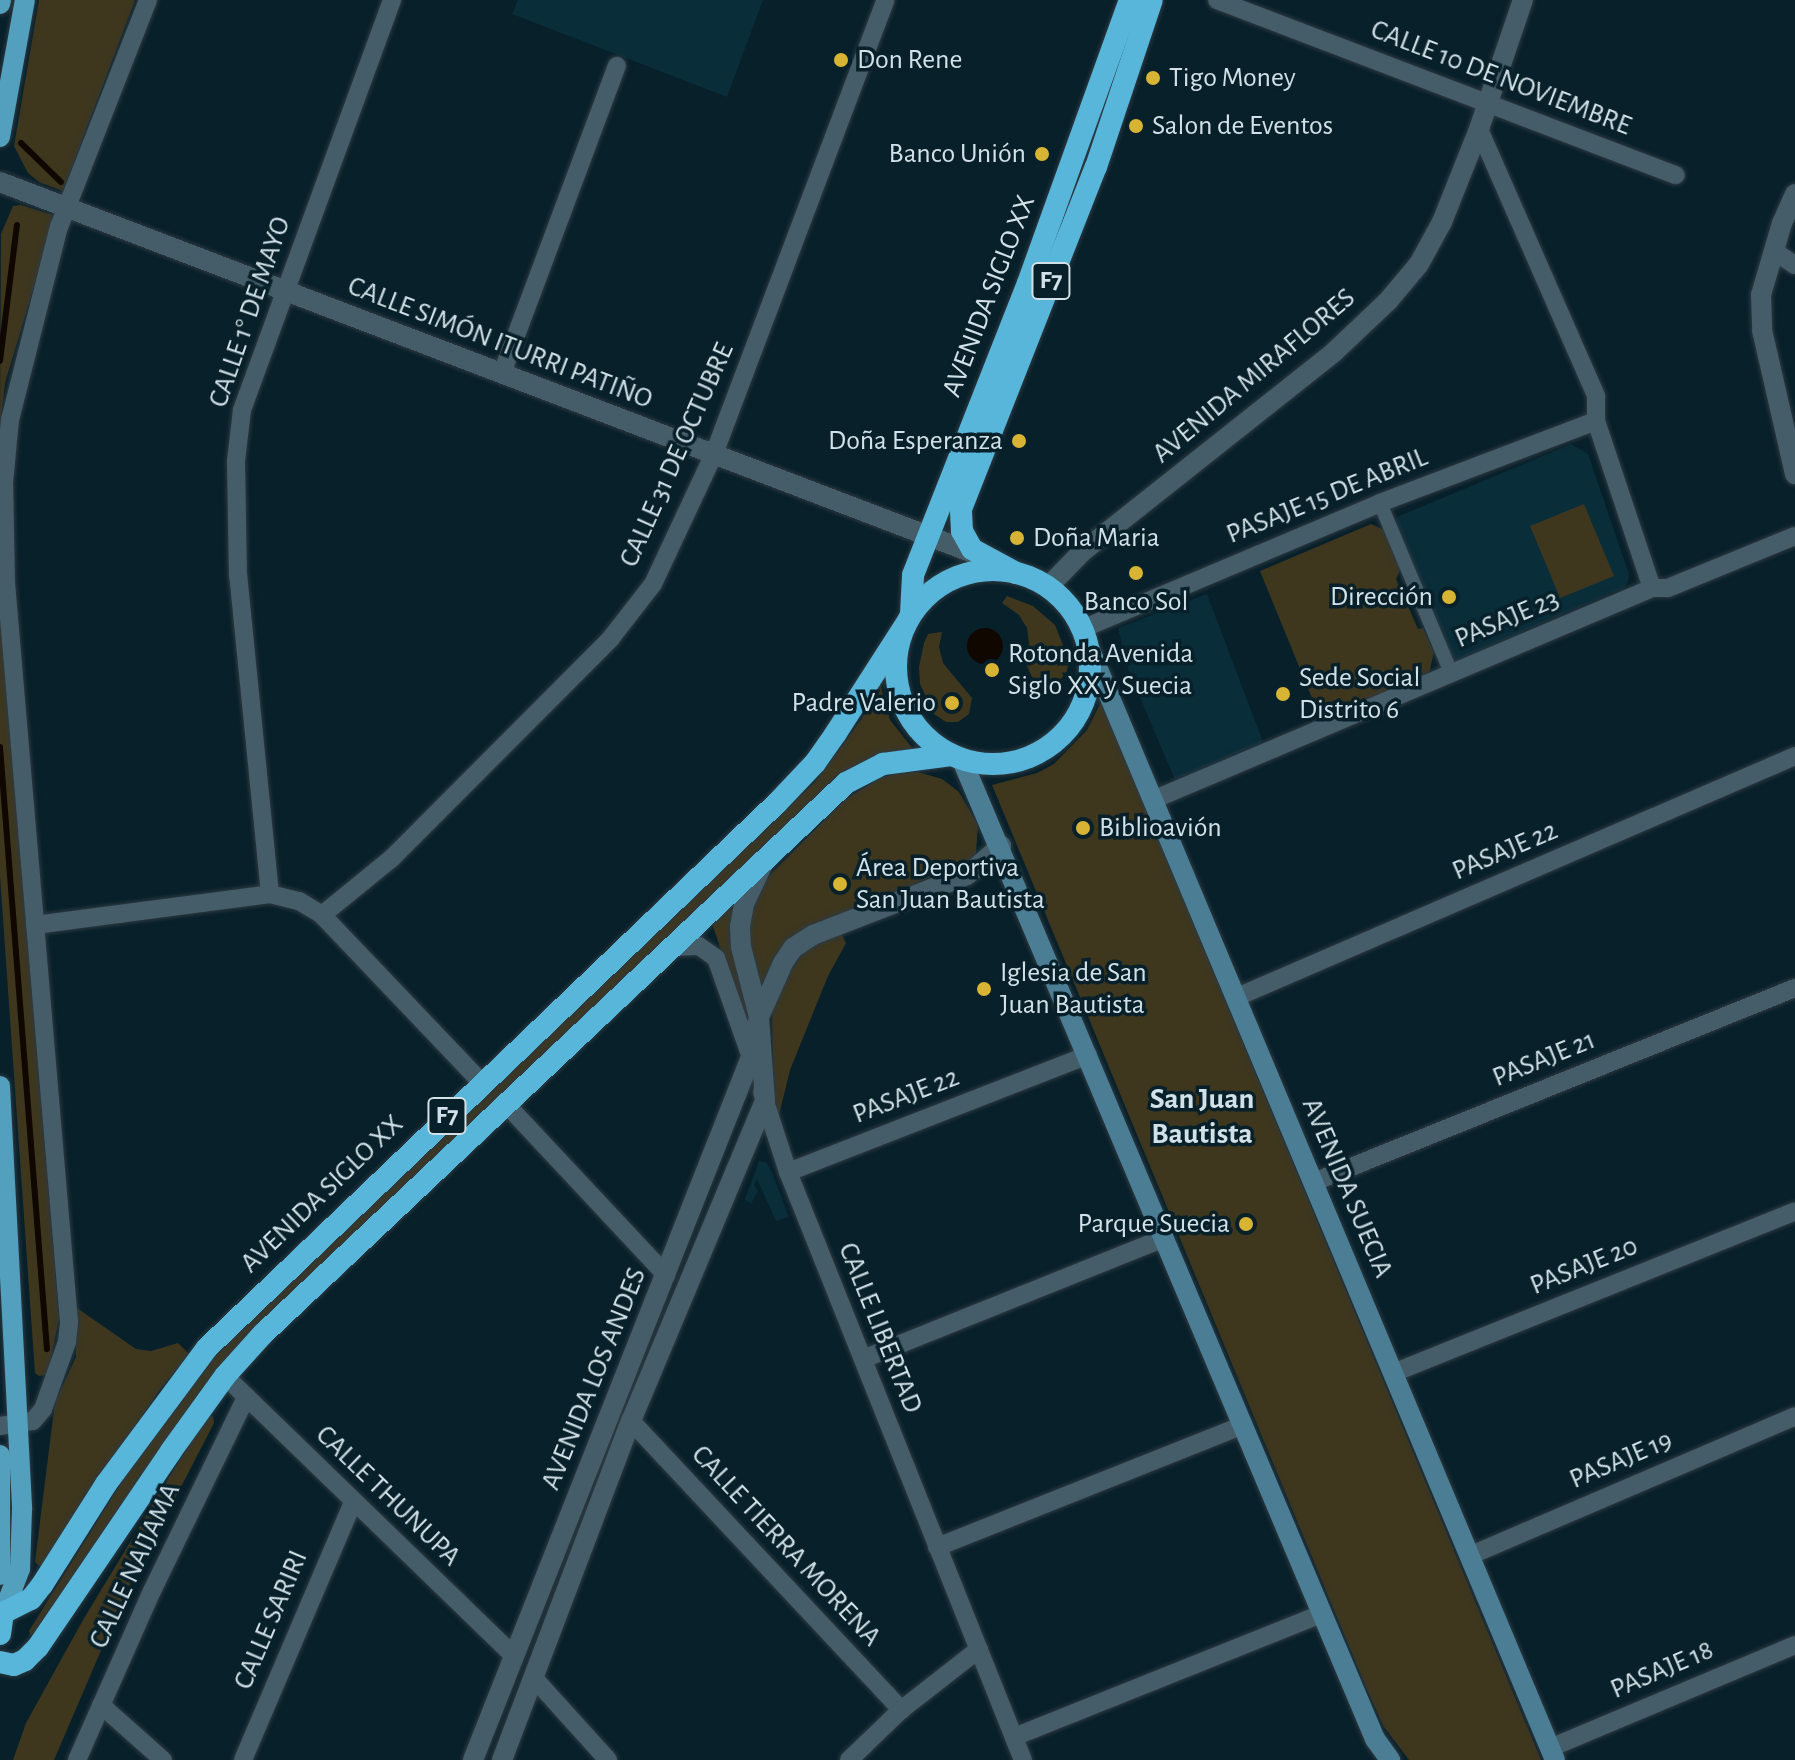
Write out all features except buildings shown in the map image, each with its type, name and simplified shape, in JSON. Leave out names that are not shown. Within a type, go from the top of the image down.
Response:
[{"type":"highway","name":"AVENIDA SIGLO XX","points":[[1,1614],[31,1599],[42,1585],[106,1484],[207,1348],[481,1082],[777,803],[815,763],[907,620],[913,575],[1028,283],[1130,0]]},
{"type":"highway","name":"AVENIDA SIGLO XX","points":[[981,556],[962,531],[961,509],[1096,167],[1152,0]]},
{"type":"highway","name":"F7","points":[[0,1662],[14,1665],[25,1660],[38,1647],[225,1376],[263,1334],[846,783],[883,764],[957,757],[992,764],[1021,761],[1059,738],[1077,715],[1087,687],[1090,673],[1083,633],[1061,597],[1049,586],[981,556]]},
{"type":"highway","name":"F7","points":[[957,757],[926,738],[901,699],[895,669],[907,620],[929,594],[958,576],[987,570],[1016,573]]},
{"type":"main road","points":[[0,137],[25,0]]},
{"type":"main road","name":"AVENIDA SUECIA","points":[[1083,633],[1552,1754]]},
{"type":"main road","points":[[957,757],[1001,846],[1375,1739],[1390,1760]]},
{"type":"main road","points":[[0,1086],[10,1426],[20,1569],[1,1614]]},
{"type":"main road","points":[[0,1455],[0,1575]]},
{"type":"street","points":[[10,1426],[33,1421],[43,1409],[67,1342],[69,1322],[6,583],[4,483],[10,420],[30,331],[65,209],[148,0]]},
{"type":"street","name":"CALLE 1° DE MAYO","points":[[270,894],[238,576],[236,461],[242,410],[392,0]]},
{"type":"street","name":"CALLE 31 DE OCTUBRE","points":[[322,915],[392,858],[632,615],[671,551],[714,454],[886,0]]},
{"type":"street","name":"CALLE 10 DE NOVIEMBRE","points":[[1217,0],[1676,175]]},
{"type":"street","name":"AVENIDA MIRAFLORES","points":[[1049,586],[1082,552],[1333,353],[1388,301],[1419,264],[1442,222],[1479,129],[1523,0]]},
{"type":"street","points":[[502,373],[617,66]]},
{"type":"street","points":[[1479,129],[1596,396],[1596,421],[1652,588]]},
{"type":"street","name":"CALLE SIMÓN ITURRI PATIÑO","points":[[0,182],[981,556]]},
{"type":"street","points":[[1795,194],[1761,295],[1762,330],[1795,474]]},
{"type":"street","points":[[1774,251],[1795,265]]},
{"type":"street","name":"PASAJE 15 DE ABRIL","points":[[1083,633],[1380,503],[1596,421]]},
{"type":"street","points":[[1380,503],[1451,673]]},
{"type":"street","name":"PASAJE 23","points":[[1155,799],[1652,588],[1668,588],[1795,536]]},
{"type":"street","name":"PASAJE 22","points":[[1237,997],[1795,756]]},
{"type":"street","name":"AVENIDA LOS ANDES","points":[[473,1760],[751,1057],[759,1017],[793,948],[813,935],[967,875],[1001,846]]},
{"type":"street","name":"AVENIDA LOS ANDES","points":[[502,1760],[631,1421],[765,1101],[759,1017],[741,947],[740,927],[744,904],[769,854]]},
{"type":"street","points":[[35,925],[270,894],[299,901],[322,915],[481,1082]]},
{"type":"street","name":"CALLE LIBERTAD","points":[[670,947],[699,946],[716,958],[788,1172],[1023,1760]]},
{"type":"street","name":"PASAJE 21","points":[[1314,1182],[1795,988]]},
{"type":"street","name":"PASAJE 22","points":[[788,1172],[1088,1055]]},
{"type":"street","points":[[505,1103],[666,1275]]},
{"type":"street","name":"PASAJE 20","points":[[1393,1373],[1795,1211]]},
{"type":"street","points":[[863,1359],[1164,1238]]},
{"type":"street","name":"CALLE THUNUPA","points":[[225,1376],[513,1655]]},
{"type":"street","name":"CALLE NAIJAMA","points":[[77,1760],[246,1397]]},
{"type":"street","name":"PASAJE 19","points":[[1469,1556],[1795,1416]]},
{"type":"street","name":"CALLE TIERRA MORENA","points":[[631,1421],[901,1710]]},
{"type":"street","points":[[937,1547],[1244,1425]]},
{"type":"street","name":"CALLE SARIRI","points":[[243,1760],[353,1502]]},
{"type":"street","points":[[1014,1737],[1322,1614]]},
{"type":"street","name":"PASAJE 18","points":[[1552,1754],[1795,1645]]},
{"type":"street","points":[[849,1760],[901,1710],[979,1649]]},
{"type":"street","points":[[533,1677],[608,1760]]},
{"type":"street","points":[[101,1705],[163,1760]]},
{"type":"shaded area","points":[[39,0],[135,0],[63,191],[39,182],[28,173],[14,146]]},
{"type":"shaded area","points":[[518,0],[763,0],[727,97],[512,14]]},
{"type":"shaded area","points":[[21,205],[55,216],[5,383],[0,427],[1,234],[13,206]]},
{"type":"shaded area","points":[[1571,444],[1588,454],[1629,574],[1628,582],[1625,587],[1453,662],[1396,525],[1397,517]]},
{"type":"shaded area","points":[[1584,504],[1614,576],[1560,598],[1530,526]]},
{"type":"shaded area","points":[[1371,524],[1384,530],[1401,568],[1396,579],[1418,629],[1423,628],[1434,652],[1429,674],[1321,720],[1260,571]]},
{"type":"shaded area","points":[[1207,594],[1263,742],[1175,780],[1128,669],[1118,628]]},
{"type":"shaded area","points":[[1007,596],[1033,606],[1055,625],[1069,660],[1067,671],[1061,679],[1043,683],[1032,677],[1026,664],[1029,643],[1027,628],[1019,615],[1002,603]]},
{"type":"shaded area","points":[[0,610],[59,1318],[50,1363],[45,1375],[39,1376],[35,1373],[0,876]]},
{"type":"shaded area","points":[[985,628],[998,633],[1003,646],[998,659],[985,664],[972,659],[967,646],[972,633]]},
{"type":"shaded area","points":[[942,632],[939,647],[943,663],[972,698],[969,714],[958,722],[946,722],[934,714],[920,684],[919,667],[924,643],[928,634]]},
{"type":"shaded area","points":[[880,684],[890,720],[914,750],[868,759],[850,769],[267,1316],[31,1635],[29,1631],[138,1456],[239,1325],[815,782],[861,720]]},
{"type":"shaded area","name":"Parque Suecia","points":[[1102,700],[1541,1760],[1409,1760],[1384,1727],[992,785],[1037,773],[1054,764],[1087,730]]},
{"type":"shaded area","name":"Área Deportiva San Juan Bautista","points":[[902,772],[918,772],[942,779],[959,792],[978,825],[976,853],[971,859],[799,935],[760,985],[750,951],[749,919],[767,878],[846,799],[880,778]]},
{"type":"shaded area","points":[[739,898],[750,1010],[748,1028],[712,924]]},
{"type":"shaded area","points":[[840,931],[846,943],[828,976],[790,1070],[779,1115],[774,1099],[772,1014],[777,992],[802,954],[814,943]]},
{"type":"shaded area","points":[[759,1161],[767,1163],[772,1172],[789,1217],[776,1221],[757,1179],[754,1185],[758,1191],[751,1204],[745,1199]]},
{"type":"shaded area","points":[[74,1306],[136,1349],[151,1351],[178,1343],[189,1354],[158,1392],[43,1565],[39,1566],[35,1562],[55,1402],[76,1357]]},
{"type":"shaded area","points":[[213,1416],[214,1423],[124,1597],[54,1760],[13,1760],[26,1723],[83,1620],[205,1418]]},
{"type":"waterway","points":[[21,143],[61,182]]},
{"type":"waterway","points":[[0,361],[17,225]]},
{"type":"waterway","points":[[0,747],[47,1349]]},
{"type":"place","name":"Don Rene","points":[[841,60]]},
{"type":"place","name":"Tigo Money","points":[[1153,78]]},
{"type":"place","name":"Salon de Eventos","points":[[1136,126]]},
{"type":"place","name":"Banco Unión","points":[[1042,154]]},
{"type":"place","name":"Doña Esperanza","points":[[1019,441]]},
{"type":"place","name":"Doña Maria","points":[[1017,538]]},
{"type":"place","name":"Banco Sol","points":[[1136,573]]},
{"type":"place","name":"Dirección","points":[[1449,597]]},
{"type":"place","name":"Rotonda Avenida Siglo XX y Suecia","points":[[992,670]]},
{"type":"place","name":"Sede Social Distrito 6","points":[[1283,694]]},
{"type":"place","name":"Padre Valerio","points":[[952,703]]},
{"type":"place","name":"Biblioavión","points":[[1083,828]]},
{"type":"place","name":"Área Deportiva San Juan Bautista","points":[[840,884]]},
{"type":"place","name":"Iglesia de San Juan Bautista","points":[[984,989]]},
{"type":"place","name":"Parque Suecia","points":[[1246,1224]]},
{"type":"district","name":"San Juan Bautista","points":[[1202,1116]]}]
